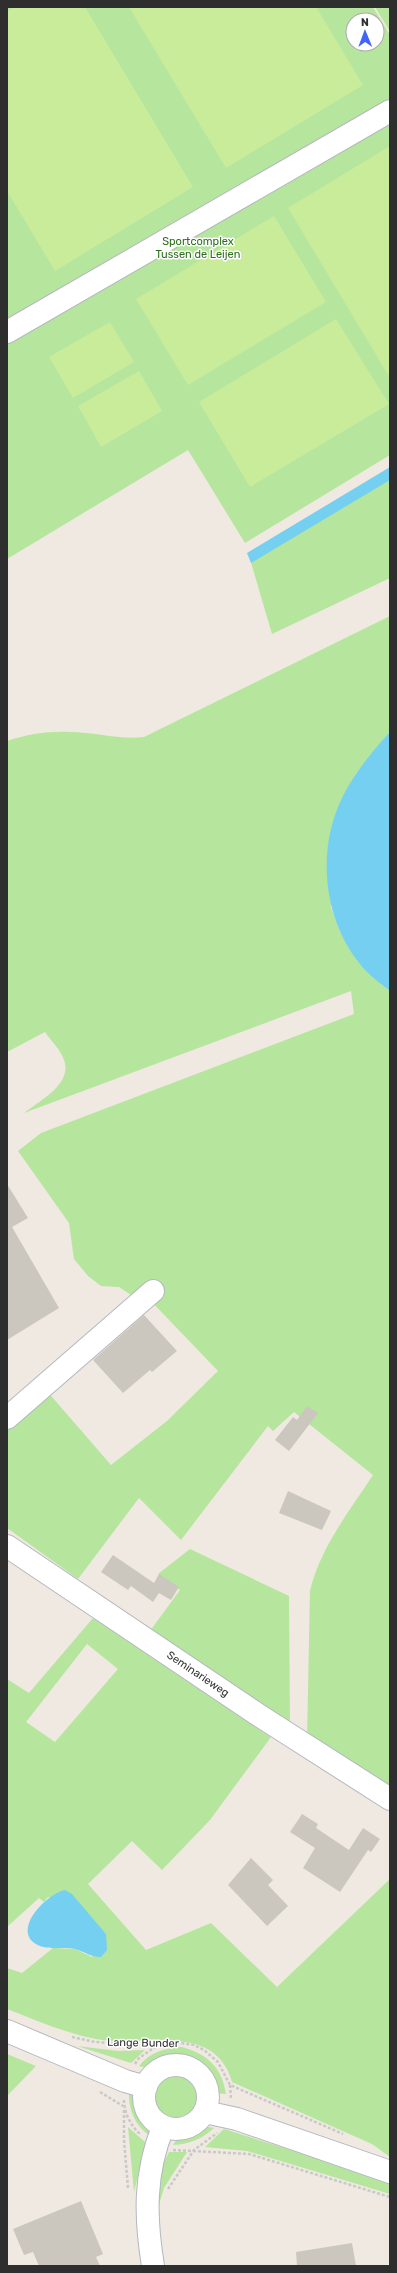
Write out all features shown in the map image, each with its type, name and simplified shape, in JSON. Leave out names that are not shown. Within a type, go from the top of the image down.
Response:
[{"type":"street","points":[[7,332],[390,111]]},
{"type":"street","points":[[7,1418],[153,1291]]},
{"type":"street","name":"Seminarieweg","points":[[7,1546],[257,1714],[390,1799]]},
{"type":"street","points":[[7,2031],[125,2081],[146,2087]]},
{"type":"street","points":[[173,2066],[188,2068],[197,2073],[204,2081],[208,2091],[208,2102],[205,2112],[199,2120],[187,2127],[173,2129],[163,2127],[154,2120],[147,2110],[144,2099],[146,2087],[150,2078],[158,2070],[173,2066]]},
{"type":"street","points":[[205,2112],[237,2119],[390,2172]]},
{"type":"street","points":[[153,2266],[146,2203],[156,2145],[163,2127]]},
{"type":"path","name":"Lange Bunder","points":[[68,2036],[103,2043],[182,2043],[194,2046],[204,2050],[218,2062],[230,2085],[345,2135]]},
{"type":"path","points":[[166,2192],[194,2150],[249,2154],[390,2197]]},
{"type":"green space","name":"Sportcomplex Tussen de Leijen","points":[[7,7],[373,7],[376,12],[345,12],[345,52],[385,52],[385,27],[390,35],[390,455],[245,543],[188,450],[7,559]]},
{"type":"green space","points":[[15,7],[85,7],[193,187],[55,271],[7,191],[7,12]]},
{"type":"green space","points":[[129,7],[316,7],[363,85],[226,168]]},
{"type":"green space","points":[[375,7],[390,7],[390,32],[385,23],[385,12],[378,12]]},
{"type":"green space","points":[[390,146],[390,378],[288,208]]},
{"type":"green space","points":[[274,216],[326,302],[188,385],[136,299]]},
{"type":"green space","points":[[336,319],[389,404],[250,487],[199,402]]},
{"type":"green space","points":[[110,322],[134,362],[73,398],[49,357]]},
{"type":"green space","points":[[139,371],[162,411],[101,447],[78,406]]},
{"type":"green space","points":[[390,474],[390,578],[272,634],[250,559]]},
{"type":"green space","points":[[390,616],[390,732],[357,772],[338,808],[331,907],[340,931],[353,953],[367,971],[390,991],[390,1789],[307,1740],[310,1591],[328,1545],[373,1475],[294,1412],[273,1431],[268,1426],[181,1540],[139,1498],[78,1579],[7,1528],[7,1424],[46,1390],[111,1465],[167,1421],[218,1371],[149,1299],[159,1290],[150,1280],[131,1295],[119,1287],[101,1286],[88,1276],[74,1259],[69,1223],[18,1151],[41,1133],[354,1014],[351,991],[24,1113],[53,1091],[64,1077],[65,1069],[64,1060],[61,1053],[45,1032],[7,1052],[7,741],[23,736],[54,732],[79,732],[135,738],[144,737]]},
{"type":"green space","points":[[190,1549],[289,1596],[290,1729],[150,1631],[180,1590],[158,1574]]},
{"type":"green space","points":[[93,1618],[271,1737],[210,1820],[162,1870],[132,1841],[88,1884],[146,1950],[211,1923],[277,1987],[390,1879],[390,2157],[372,2144],[232,2082],[223,2063],[210,2050],[193,2044],[174,2041],[114,2041],[96,2039],[62,2030],[7,2009],[7,1968],[22,1973],[53,1948],[75,1949],[92,1957],[106,1934],[89,1916],[48,1897],[44,1902],[39,1898],[7,1927],[7,1679],[29,1693]],"holes":[[[87,1644],[118,1669],[55,1742],[26,1722]]]},
{"type":"green space","points":[[77,2046],[118,2051],[145,2050],[131,2063]]},
{"type":"green space","points":[[182,2047],[199,2054],[212,2063],[221,2077],[226,2094],[215,2093],[212,2081],[206,2072],[199,2065],[190,2060],[171,2059],[150,2069],[139,2066],[153,2054],[170,2048]]},
{"type":"green space","points":[[7,2054],[36,2066],[7,2096]]},
{"type":"green space","points":[[177,2074],[190,2078],[196,2084],[200,2097],[196,2110],[190,2116],[177,2120],[164,2116],[158,2110],[154,2097],[158,2084],[164,2078]]},
{"type":"green space","points":[[129,2092],[138,2096],[140,2109],[151,2126],[149,2135],[140,2127],[133,2116]]},
{"type":"green space","points":[[203,2126],[214,2128],[195,2140],[173,2145],[179,2136],[194,2132]]},
{"type":"green space","points":[[128,2127],[146,2143],[134,2192]]},
{"type":"green space","points":[[224,2129],[390,2181],[390,2194],[247,2151],[205,2147]]},
{"type":"green space","points":[[169,2152],[187,2152],[164,2188],[155,2218],[160,2171]]},
{"type":"water","points":[[390,467],[390,480],[251,563],[247,553]]},
{"type":"water","points":[[390,732],[390,991],[367,972],[352,953],[341,933],[333,911],[328,887],[327,864],[329,840],[334,817],[343,796],[364,762]]},
{"type":"water","points":[[65,1890],[72,1894],[106,1934],[107,1950],[101,1957],[70,1948],[43,1947],[33,1942],[29,1935],[28,1927],[36,1911],[51,1897],[58,1892]]},
{"type":"building","points":[[7,1184],[28,1218],[12,1227],[59,1308],[7,1340]]},
{"type":"building","points":[[144,1315],[177,1351],[152,1372],[150,1370],[123,1393],[93,1360]]},
{"type":"building","points":[[307,1406],[318,1413],[289,1451],[275,1440],[293,1417],[297,1420]]},
{"type":"building","points":[[288,1491],[331,1511],[322,1530],[279,1513]]},
{"type":"building","points":[[113,1555],[154,1583],[159,1574],[179,1587],[171,1600],[159,1593],[153,1602],[131,1586],[128,1590],[101,1572]]},
{"type":"building","points":[[302,1814],[318,1824],[316,1828],[349,1850],[363,1828],[380,1839],[371,1852],[368,1850],[340,1892],[303,1868],[315,1848],[290,1832]]},
{"type":"building","points":[[251,1858],[273,1880],[268,1885],[288,1906],[267,1926],[228,1885]]},
{"type":"building","points":[[81,2201],[103,2254],[96,2257],[100,2266],[39,2266],[33,2252],[24,2255],[13,2229]]},
{"type":"building","points":[[352,2243],[356,2266],[297,2266],[296,2252]]}]
